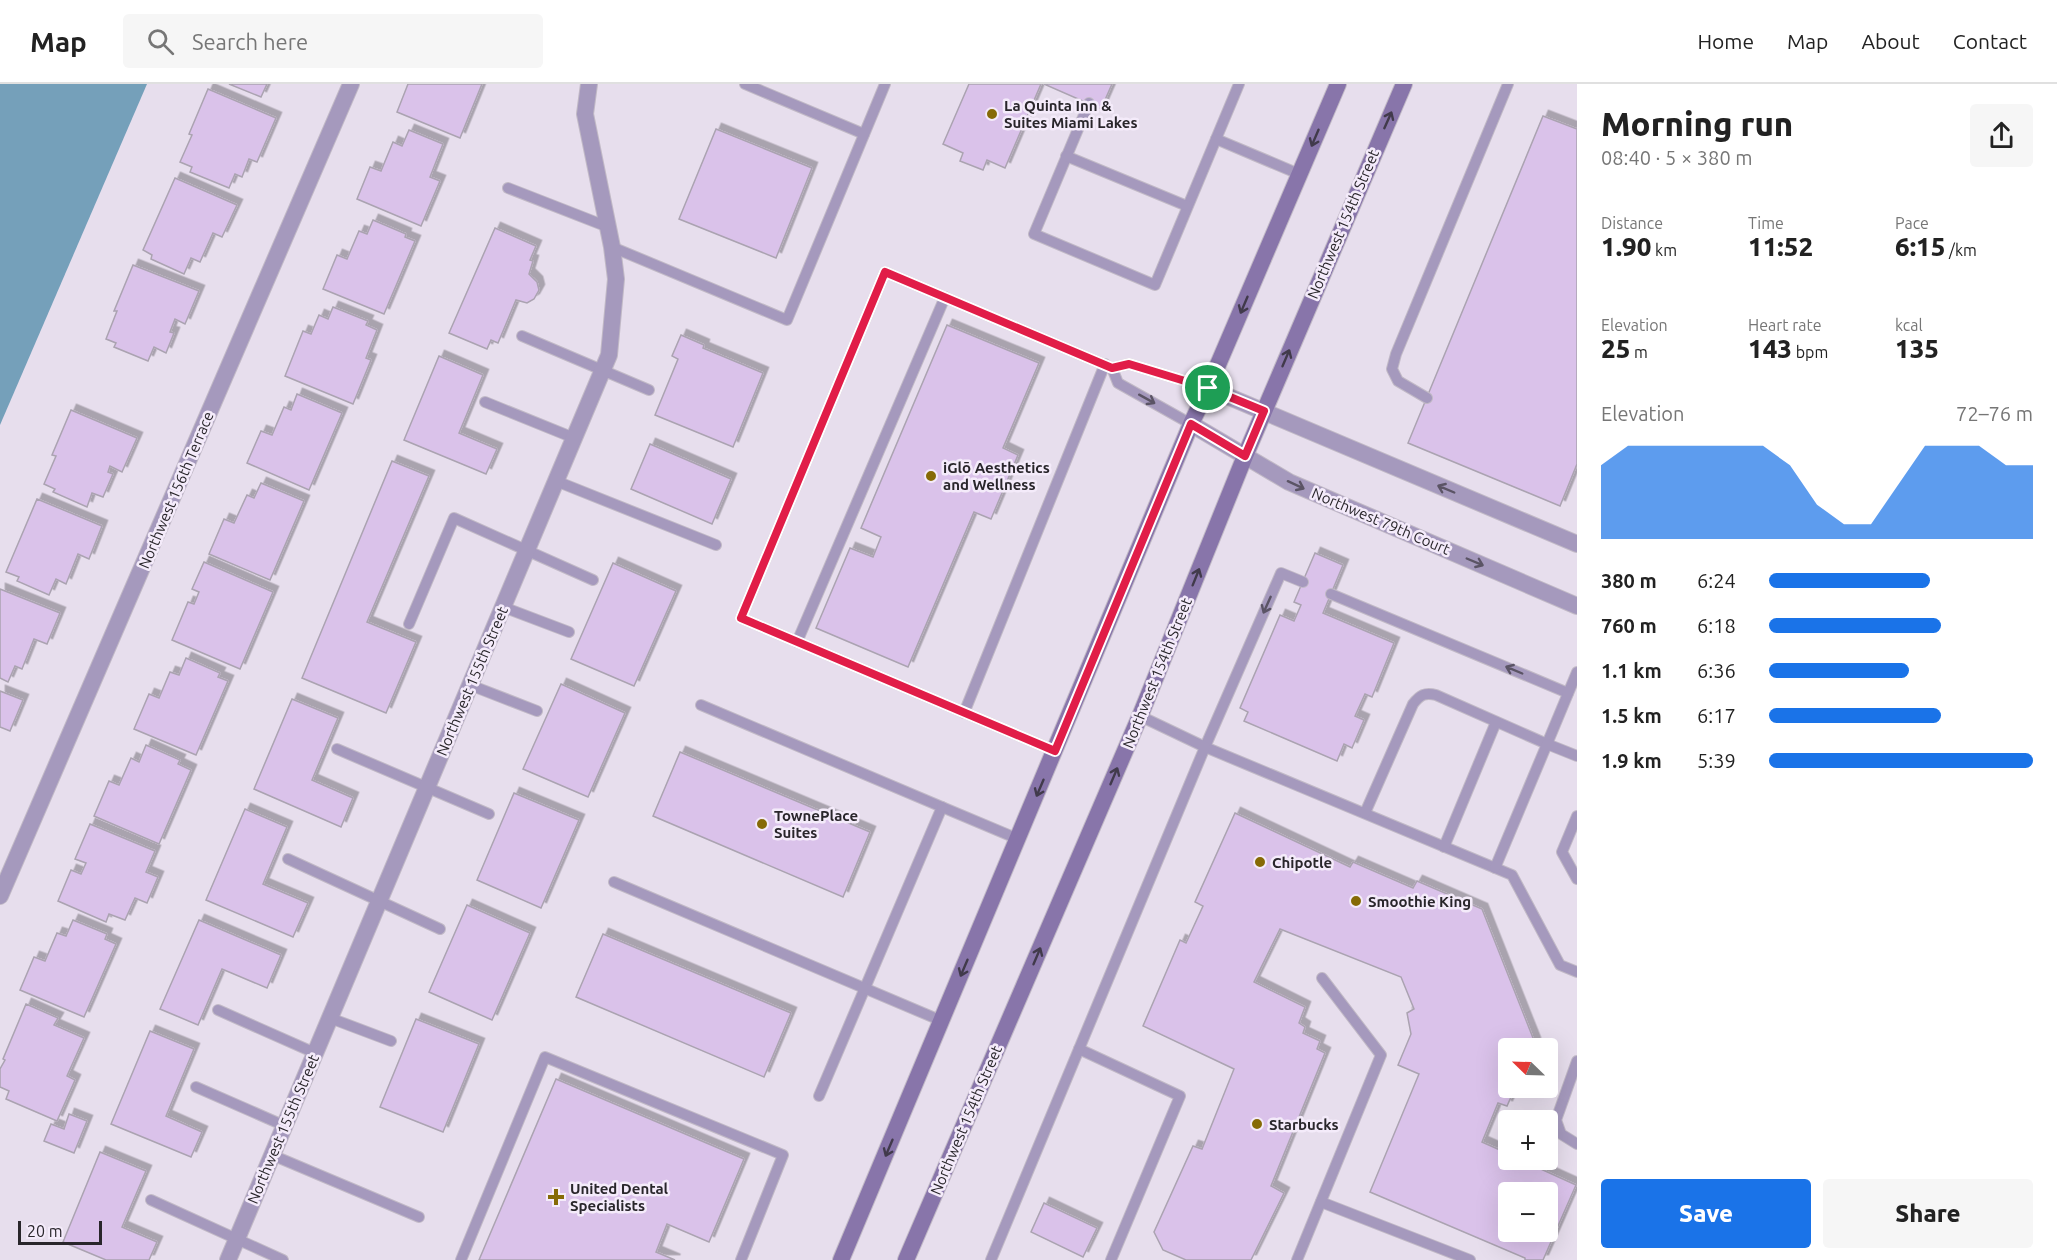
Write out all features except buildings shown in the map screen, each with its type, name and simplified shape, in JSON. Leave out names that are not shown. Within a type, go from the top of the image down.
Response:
[{"type":"main road","points":[[842,1260],[1191,424],[1338,84]]},
{"type":"main road","name":"Northwest 154th Street","points":[[909,1259],[1140,716],[1245,456],[1404,84]]},
{"type":"street","name":"Northwest 156th Terrace","points":[[0,896],[351,84]]},
{"type":"street","name":"Northwest 155th Street","points":[[228,1260],[609,354],[616,279],[612,247],[585,114],[589,84]]},
{"type":"street","points":[[1208,388],[1577,544]]},
{"type":"street","name":"Northwest 79th Court","points":[[1191,424],[1289,482],[1577,606]]},
{"type":"lane","points":[[745,84],[864,134]]},
{"type":"lane","points":[[612,247],[787,320],[885,84]]},
{"type":"lane","points":[[1089,103],[1034,234],[1155,285],[1239,84]]},
{"type":"lane","points":[[1427,399],[1398,381],[1392,369],[1396,354],[1508,84]]},
{"type":"lane","points":[[1216,139],[1299,174]]},
{"type":"lane","points":[[1066,156],[1187,206]]},
{"type":"lane","points":[[508,188],[608,227]]},
{"type":"lane","points":[[1055,751],[741,618],[885,272],[1108,366],[1129,364],[1208,388]]},
{"type":"lane","points":[[797,642],[945,297]]},
{"type":"lane","points":[[522,336],[649,390]]},
{"type":"lane","points":[[1108,366],[1118,383],[1191,424]]},
{"type":"lane","points":[[964,713],[1108,366]]},
{"type":"lane","points":[[485,402],[574,438]]},
{"type":"lane","points":[[556,481],[716,544]]},
{"type":"lane","points":[[409,624],[454,518],[593,580]]},
{"type":"lane","points":[[991,1260],[1205,747],[1281,573],[1303,582]]},
{"type":"lane","points":[[1331,594],[1568,693]]},
{"type":"lane","points":[[503,607],[569,632]]},
{"type":"lane","points":[[1495,868],[1577,672]]},
{"type":"lane","points":[[470,685],[537,711]]},
{"type":"lane","points":[[1365,813],[1413,704],[1427,693],[1577,756]]},
{"type":"lane","points":[[701,705],[1018,839]]},
{"type":"lane","points":[[1140,716],[1205,747],[1512,875],[1560,966],[1577,972]]},
{"type":"lane","points":[[1444,847],[1496,722]]},
{"type":"lane","points":[[337,749],[489,814]]},
{"type":"lane","points":[[819,1096],[942,807]]},
{"type":"lane","points":[[1577,816],[1562,852],[1577,879]]},
{"type":"lane","points":[[288,859],[441,928]]},
{"type":"lane","points":[[614,882],[942,1021]]},
{"type":"lane","points":[[1297,1260],[1382,1055],[1322,978]]},
{"type":"lane","points":[[218,1010],[315,1053]]},
{"type":"lane","points":[[330,1018],[391,1041]]},
{"type":"lane","points":[[1079,1048],[1180,1096],[1112,1260]]},
{"type":"lane","points":[[462,1260],[545,1057],[783,1155],[741,1260]]},
{"type":"lane","points":[[1577,1061],[1556,1120],[1561,1134],[1577,1144]]},
{"type":"lane","points":[[196,1087],[285,1126]]},
{"type":"lane","points":[[272,1155],[419,1217]]},
{"type":"lane","points":[[151,1200],[283,1260]]},
{"type":"lane","points":[[1321,1202],[1470,1260]]},
{"type":"water","points":[[0,84],[147,84],[0,425]]},
{"type":"place","name":"La Quinta Inn & Suites Miami Lakes","points":[[992,114]]},
{"type":"place","name":"iGlō Aesthetics and Wellness","points":[[931,476]]},
{"type":"place","name":"TownePlace Suites","points":[[762,824]]},
{"type":"place","name":"Chipotle","points":[[1260,862]]},
{"type":"place","name":"Smoothie King","points":[[1356,901]]},
{"type":"place","name":"Starbucks","points":[[1257,1124]]},
{"type":"place","name":"United Dental Specialists","points":[[556,1197]]},
{"type":"route","points":[[885,272],[1112,368],[1129,364],[1208,388],[1264,411],[1245,456],[1191,424],[1055,751],[741,618],[885,272]]}]
